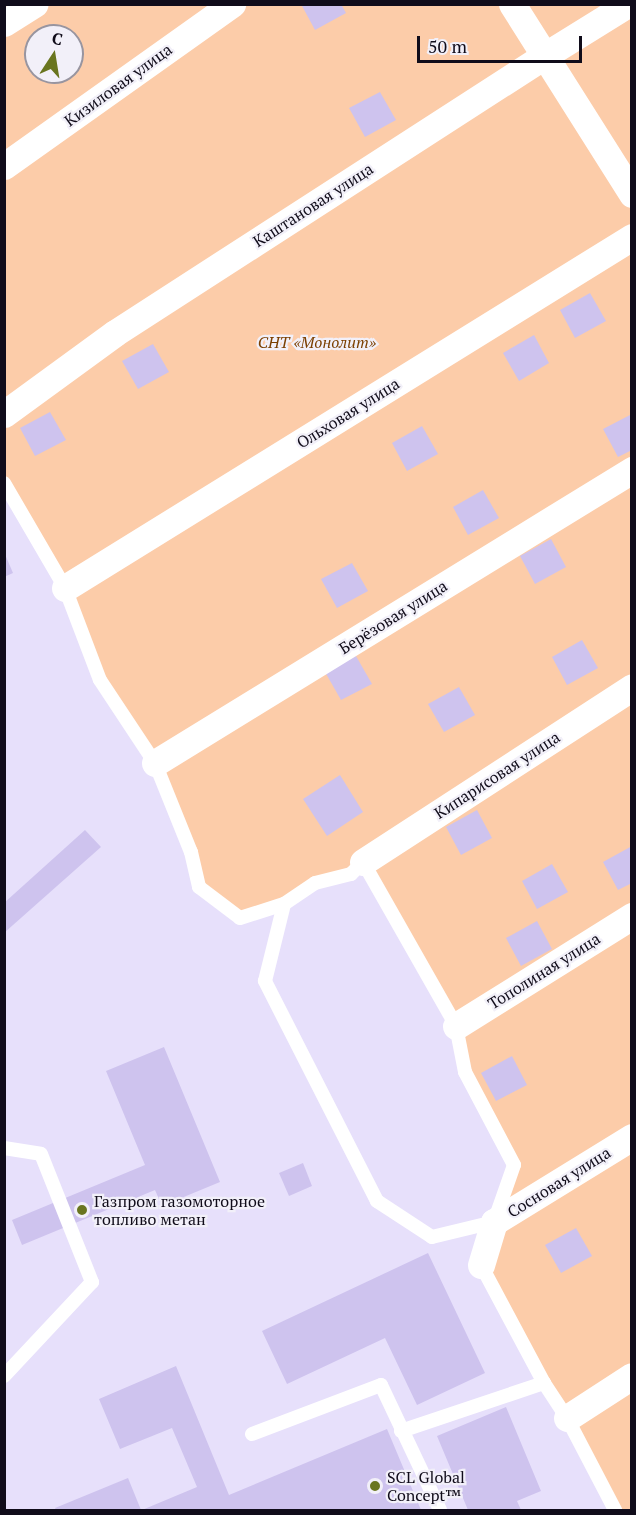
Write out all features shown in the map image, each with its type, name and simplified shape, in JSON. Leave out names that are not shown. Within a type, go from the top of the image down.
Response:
[{"type":"street","points":[[4,23],[35,4]]},
{"type":"street","name":"Кизиловая улица","points":[[4,166],[232,4]]},
{"type":"street","points":[[512,4],[632,194]]},
{"type":"street","name":"Каштановая улица","points":[[4,414],[115,333],[628,4]]},
{"type":"street","name":"Ольховая улица","points":[[65,588],[632,237]]},
{"type":"street","name":"Берёзовая улица","points":[[154,763],[632,470]]},
{"type":"street","name":"Кипарисовая улица","points":[[363,862],[632,687]]},
{"type":"street","name":"Тополиная улица","points":[[456,1026],[632,916]]},
{"type":"street","name":"Сосновая улица","points":[[481,1265],[494,1222],[632,1137]]},
{"type":"street","points":[[567,1418],[632,1377]]},
{"type":"lane","points":[[4,483],[65,588],[100,680],[154,763],[190,852],[199,887],[240,918],[284,904],[315,884],[351,874],[363,862],[456,1026],[465,1072],[514,1165],[494,1222],[432,1238],[377,1201],[265,981],[284,904]]},
{"type":"lane","points":[[4,1148],[41,1154],[92,1282],[4,1376]]},
{"type":"lane","points":[[481,1265],[544,1383],[567,1418],[615,1510]]},
{"type":"lane","points":[[401,1431],[544,1383]]},
{"type":"lane","points":[[252,1434],[381,1384],[401,1431],[440,1510]]},
{"type":"green space","name":"СНТ «Монолит»","points":[[4,5],[631,5],[631,1510],[615,1510],[481,1265],[514,1165],[465,1072],[456,1026],[364,862],[240,918],[199,887],[154,763],[100,680],[65,588],[5,483]]},
{"type":"building","points":[[301,4],[341,4],[346,13],[315,30]]},
{"type":"building","points":[[380,92],[396,120],[365,137],[349,108]]},
{"type":"building","points":[[590,293],[606,321],[575,338],[560,310]]},
{"type":"building","points":[[534,335],[549,363],[519,381],[503,353]]},
{"type":"building","points":[[153,344],[169,372],[138,389],[122,361]]},
{"type":"building","points":[[50,412],[66,440],[35,456],[20,428]]},
{"type":"building","points":[[632,414],[632,450],[618,457],[603,429]]},
{"type":"building","points":[[422,426],[438,454],[407,471],[392,443]]},
{"type":"building","points":[[483,490],[499,518],[468,535],[453,507]]},
{"type":"building","points":[[551,539],[566,567],[535,584],[520,556]]},
{"type":"building","points":[[4,552],[13,573],[4,577]]},
{"type":"building","points":[[352,563],[368,591],[337,608],[321,579]]},
{"type":"building","points":[[582,640],[598,668],[567,685],[552,657]]},
{"type":"building","points":[[356,656],[372,684],[341,700],[325,672]]},
{"type":"building","points":[[459,687],[475,715],[444,732],[428,704]]},
{"type":"building","points":[[340,775],[363,812],[327,836],[303,799]]},
{"type":"building","points":[[477,810],[492,838],[461,855],[446,827]]},
{"type":"building","points":[[85,830],[101,847],[4,933],[4,903]]},
{"type":"building","points":[[632,846],[632,883],[618,890],[603,862]]},
{"type":"building","points":[[552,864],[568,892],[537,909],[522,881]]},
{"type":"building","points":[[537,921],[552,949],[521,966],[506,938]]},
{"type":"building","points":[[164,1047],[220,1182],[162,1206],[155,1190],[22,1245],[12,1220],[145,1165],[106,1071]]},
{"type":"building","points":[[512,1056],[527,1085],[496,1101],[481,1073]]},
{"type":"building","points":[[303,1163],[312,1186],[289,1196],[279,1173]]},
{"type":"building","points":[[576,1228],[592,1256],[561,1273],[545,1245]]},
{"type":"building","points":[[428,1253],[485,1373],[417,1405],[385,1338],[287,1384],[262,1331]]},
{"type":"building","points":[[176,1366],[229,1495],[387,1429],[421,1510],[142,1510],[197,1487],[172,1428],[120,1449],[99,1399]]},
{"type":"building","points":[[506,1407],[541,1491],[517,1501],[521,1510],[468,1510],[437,1436]]},
{"type":"building","points":[[128,1478],[141,1510],[56,1510],[55,1508]]},
{"type":"place","name":"Газпром газомоторное топливо метан","points":[[82,1210]]},
{"type":"place","name":"SCL Global Concept™","points":[[375,1486]]}]
